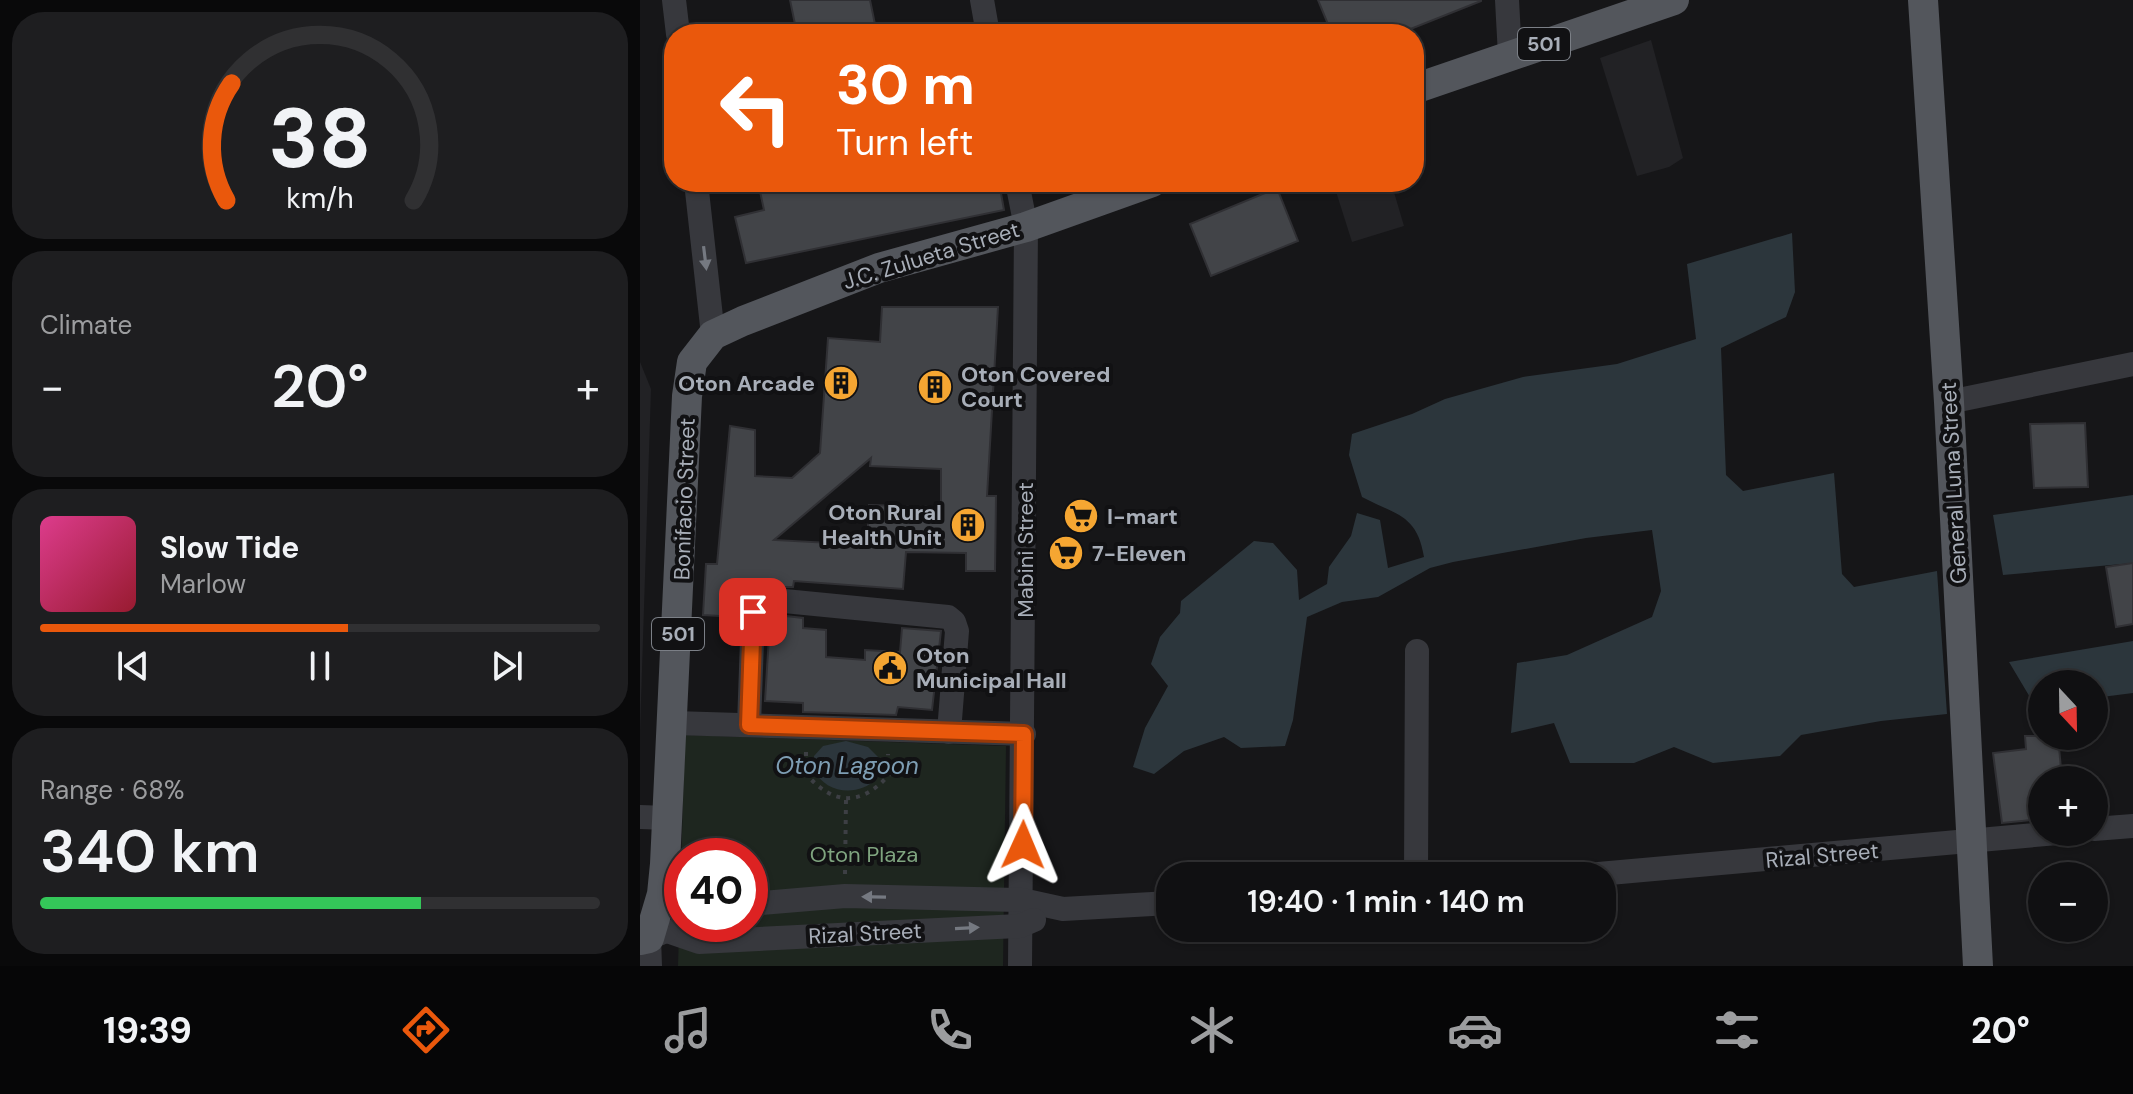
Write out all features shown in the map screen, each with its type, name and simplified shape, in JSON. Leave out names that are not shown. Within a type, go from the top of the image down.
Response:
[{"type":"main road","name":"General Luna Street","points":[[1923,0],[1949,402],[1978,966]]},
{"type":"main road","name":"501","points":[[1424,85],[1658,3]]},
{"type":"main road","name":"J.C. Zulueta Street","points":[[713,335],[879,268],[1026,227],[1124,192]]},
{"type":"main road","name":"Bonifacio Street","points":[[658,940],[662,894],[654,818],[674,723],[687,396],[692,362],[713,335]]},
{"type":"street","points":[[674,0],[677,24]]},
{"type":"street","points":[[982,0],[986,24]]},
{"type":"street","points":[[1507,0],[1510,55]]},
{"type":"street","points":[[697,192],[713,335]]},
{"type":"street","name":"Mabini Street","points":[[1019,192],[1026,227],[1020,966]]},
{"type":"street","points":[[1949,402],[2133,364]]},
{"type":"street","points":[[749,725],[753,612],[774,600],[948,617],[957,631],[949,732]]},
{"type":"street","points":[[1416,862],[1417,651]]},
{"type":"street","points":[[674,723],[1024,734]]},
{"type":"street","points":[[2108,828],[2133,826]]},
{"type":"street","name":"Rizal Street","points":[[1616,873],[2028,836]]},
{"type":"street","name":"Rizal Street","points":[[768,902],[845,896],[1022,900],[1063,909],[1156,904]]},
{"type":"street","name":"Rizal Street","points":[[658,940],[699,942],[1020,926],[1063,909]]},
{"type":"path","points":[[816,728],[804,760],[806,774],[821,791],[846,798],[872,793],[889,775],[889,758],[881,730]]},
{"type":"path","points":[[845,896],[846,798]]},
{"type":"shaded area","points":[[1651,40],[1683,158],[1669,167],[1637,176],[1600,58]]},
{"type":"shaded area","points":[[1336,192],[1394,192],[1404,226],[1352,242]]},
{"type":"shaded area","points":[[640,362],[651,389],[640,732]]},
{"type":"green space","name":"Oton Plaza","points":[[685,735],[1006,746],[1003,966],[678,966],[679,942],[768,942],[768,838],[682,838]]},
{"type":"water","points":[[1792,233],[1795,292],[1786,317],[1721,348],[1726,475],[1743,491],[1834,473],[1842,574],[1854,587],[1937,571],[1947,714],[1881,721],[1801,735],[1780,756],[1713,763],[1674,747],[1634,763],[1570,763],[1554,723],[1511,733],[1517,663],[1567,655],[1652,617],[1661,591],[1652,530],[1586,538],[1453,562],[1430,568],[1378,597],[1342,602],[1307,617],[1293,720],[1285,746],[1241,748],[1224,737],[1184,751],[1154,774],[1133,767],[1145,728],[1168,686],[1151,664],[1160,637],[1180,613],[1181,601],[1254,541],[1273,543],[1297,570],[1299,600],[1327,584],[1329,567],[1351,536],[1357,513],[1380,520],[1388,568],[1424,557],[1421,543],[1410,524],[1362,497],[1349,455],[1352,434],[1412,414],[1445,399],[1523,377],[1617,364],[1696,339],[1687,264]]},
{"type":"water","points":[[2133,495],[2133,563],[2003,575],[1993,515]]},
{"type":"water","points":[[2133,641],[2133,693],[2108,696],[2108,670],[2028,670],[2028,694],[2009,662]]},
{"type":"water","name":"Oton Lagoon","points":[[846,741],[868,747],[879,758],[876,779],[861,789],[834,788],[826,784],[814,769],[814,756],[823,746]]},
{"type":"building","points":[[790,0],[870,0],[875,24],[795,24]]},
{"type":"building","points":[[1318,0],[1481,0],[1423,24],[1328,24]]},
{"type":"building","points":[[760,192],[1001,192],[1004,210],[746,263],[735,217],[764,210]]},
{"type":"building","points":[[1267,192],[1279,192],[1298,241],[1211,276],[1190,224]]},
{"type":"building","points":[[882,307],[998,307],[987,496],[996,496],[995,571],[966,571],[966,553],[906,552],[903,589],[794,581],[793,587],[767,587],[746,599],[740,605],[738,617],[703,615],[706,564],[717,564],[730,426],[755,430],[755,476],[792,478],[820,453],[828,338],[880,342]],"holes":[[[871,458],[870,466],[941,469],[941,507],[869,505],[867,545],[774,540]]]},
{"type":"building","points":[[2085,423],[2088,487],[2034,488],[2030,424]]},
{"type":"building","points":[[2133,563],[2133,624],[2116,627],[2106,567]]},
{"type":"building","name":"Oton Municipal Hall","points":[[777,615],[803,618],[803,628],[826,630],[826,657],[865,660],[865,650],[900,652],[902,628],[941,631],[932,710],[898,707],[896,715],[803,712],[803,703],[765,701],[770,620]]},
{"type":"building","points":[[2025,736],[2028,736],[2028,750],[2059,750],[2061,766],[2028,766],[2028,820],[2002,823],[1993,753],[2026,749]]},
{"type":"place","name":"Oton Arcade","points":[[841,383]]},
{"type":"place","name":"Oton Covered Court","points":[[935,387]]},
{"type":"place","name":"I-mart","points":[[1081,516]]},
{"type":"place","name":"Oton Rural Health Unit","points":[[968,525]]},
{"type":"place","name":"7-Eleven","points":[[1066,553]]},
{"type":"place","name":"Oton Municipal Hall","points":[[890,668]]},
{"type":"route","points":[[753,612],[749,725],[1024,734],[1023,845]]}]
